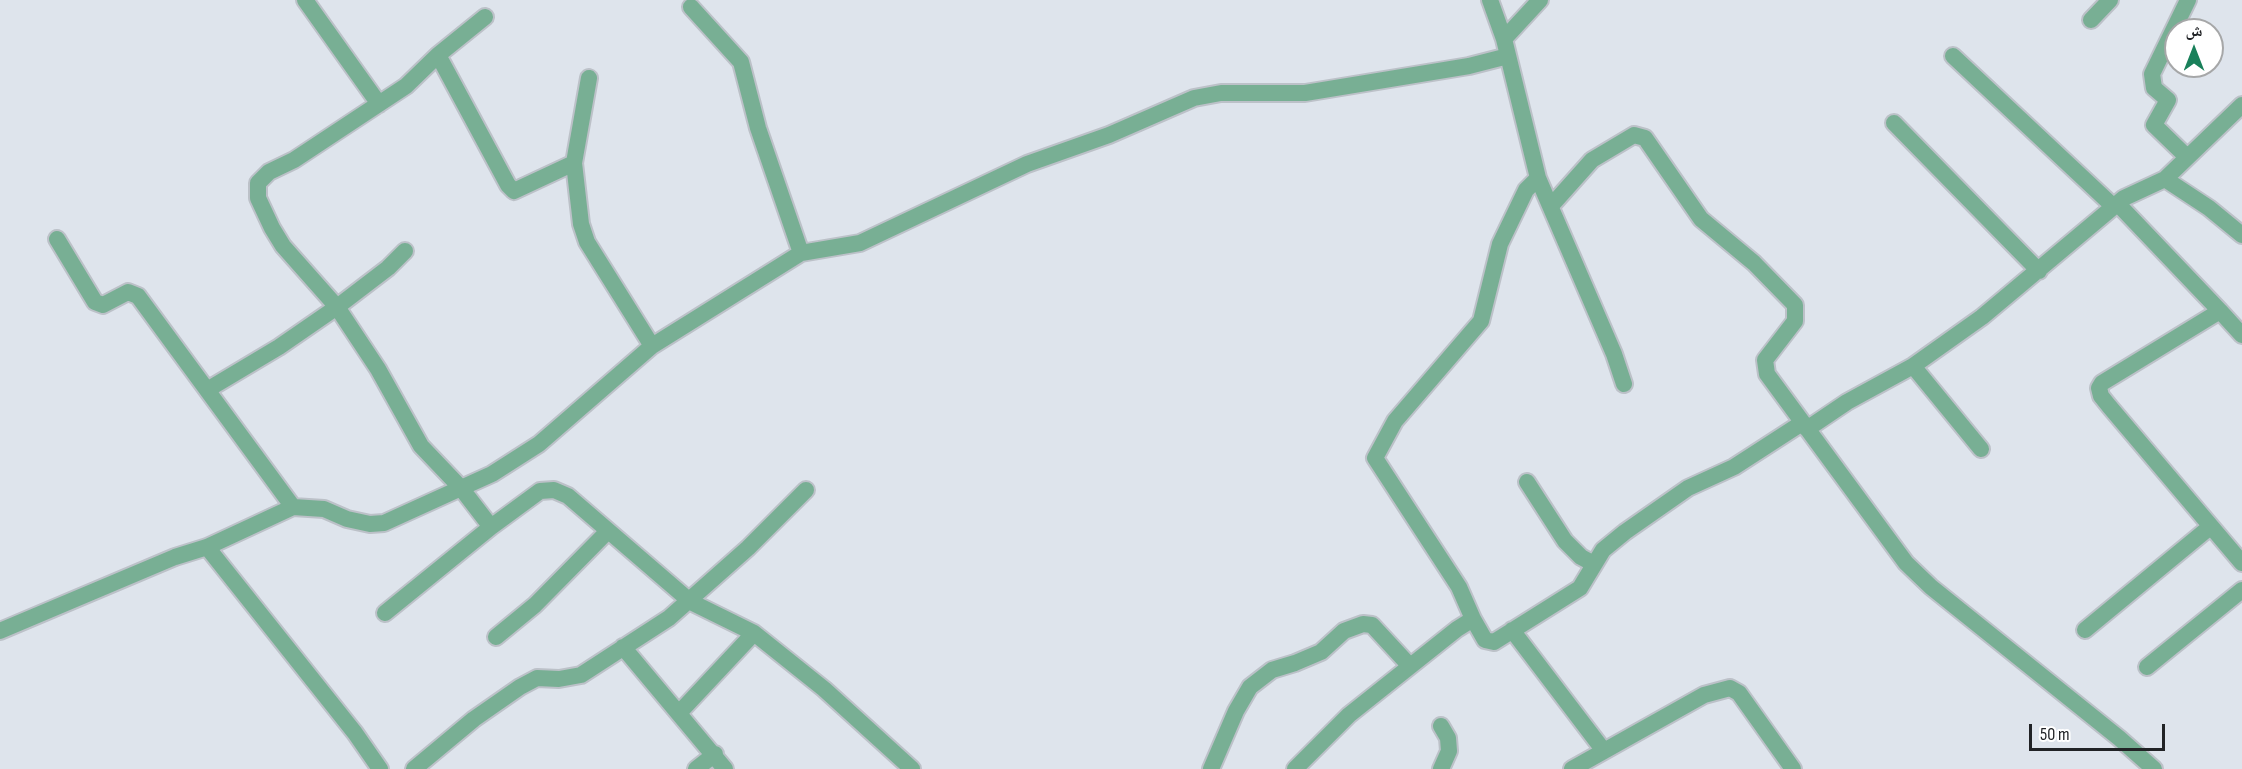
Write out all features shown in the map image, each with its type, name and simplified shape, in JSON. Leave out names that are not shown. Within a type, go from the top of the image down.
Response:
[{"type":"street","points":[[305,0],[379,104]]},
{"type":"street","points":[[1490,0],[1504,39],[1539,178],[1624,384]]},
{"type":"street","points":[[1504,39],[1540,0]]},
{"type":"street","points":[[2091,20],[2110,0]]},
{"type":"street","points":[[2187,157],[2154,125],[2168,100],[2154,88],[2152,74],[2188,0]]},
{"type":"street","points":[[691,7],[741,62],[758,128],[801,253]]},
{"type":"street","points":[[485,17],[438,55],[406,86],[294,160],[269,172],[258,183],[258,198],[283,246],[337,307],[378,369],[421,446],[461,488],[491,527]]},
{"type":"street","points":[[438,55],[508,185],[514,191],[574,163]]},
{"type":"street","points":[[0,631],[175,557],[207,547],[294,507],[315,507],[370,524],[384,523],[492,474],[539,444],[652,346],[801,253],[860,243],[1027,164],[1109,135],[1194,98],[1221,93],[1305,93],[1469,66],[1508,56]]},
{"type":"street","points":[[1953,56],[2116,206],[2242,335]]},
{"type":"street","points":[[589,78],[574,163],[581,224],[587,242],[652,346]]},
{"type":"street","points":[[1539,178],[1526,190],[1500,244],[1481,321],[1395,421],[1375,459],[1460,587],[1482,637],[1491,643],[1580,588],[1603,550],[1688,488],[1734,467],[1913,366],[1982,317],[2116,206],[2165,179],[2242,105]]},
{"type":"street","points":[[1894,123],[2039,271]]},
{"type":"street","points":[[1551,206],[1592,160],[1634,135],[1645,138],[1701,219],[1754,263],[1795,305],[1795,321],[1765,363],[1774,386],[1906,563],[1931,587],[2119,738],[2154,769]]},
{"type":"street","points":[[2165,179],[2209,208],[2242,235]]},
{"type":"street","points":[[57,239],[95,302],[103,305],[121,295],[134,293],[294,507]]},
{"type":"street","points":[[207,390],[279,347],[337,307],[388,268],[405,251]]},
{"type":"street","points":[[2220,311],[2102,383],[2099,388],[2109,406],[2242,563]]},
{"type":"street","points":[[1913,366],[1981,449]]},
{"type":"street","points":[[1527,482],[1565,541],[1581,557],[1594,564]]},
{"type":"street","points":[[385,613],[531,496],[547,489],[568,496],[690,602],[754,633],[824,689],[912,769]]},
{"type":"street","points":[[414,769],[474,718],[520,687],[537,678],[559,679],[581,675],[690,602],[806,490]]},
{"type":"street","points":[[2085,630],[2210,527]]},
{"type":"street","points":[[496,637],[535,604],[608,531]]},
{"type":"street","points":[[207,547],[355,733],[380,769]]},
{"type":"street","points":[[2147,667],[2242,590]]},
{"type":"street","points":[[1295,769],[1349,715],[1409,665],[1473,619]]},
{"type":"street","points":[[1211,769],[1236,711],[1250,687],[1272,670],[1321,652],[1344,631],[1363,624],[1372,625],[1409,665]]},
{"type":"street","points":[[1512,630],[1604,752]]},
{"type":"street","points":[[679,712],[754,633]]},
{"type":"street","points":[[623,647],[715,754],[725,769]]},
{"type":"street","points":[[1572,769],[1704,695],[1730,688],[1739,693],[1793,769]]},
{"type":"street","points":[[1441,726],[1448,738],[1449,751],[1441,769]]},
{"type":"street","points":[[696,769],[715,754]]}]
